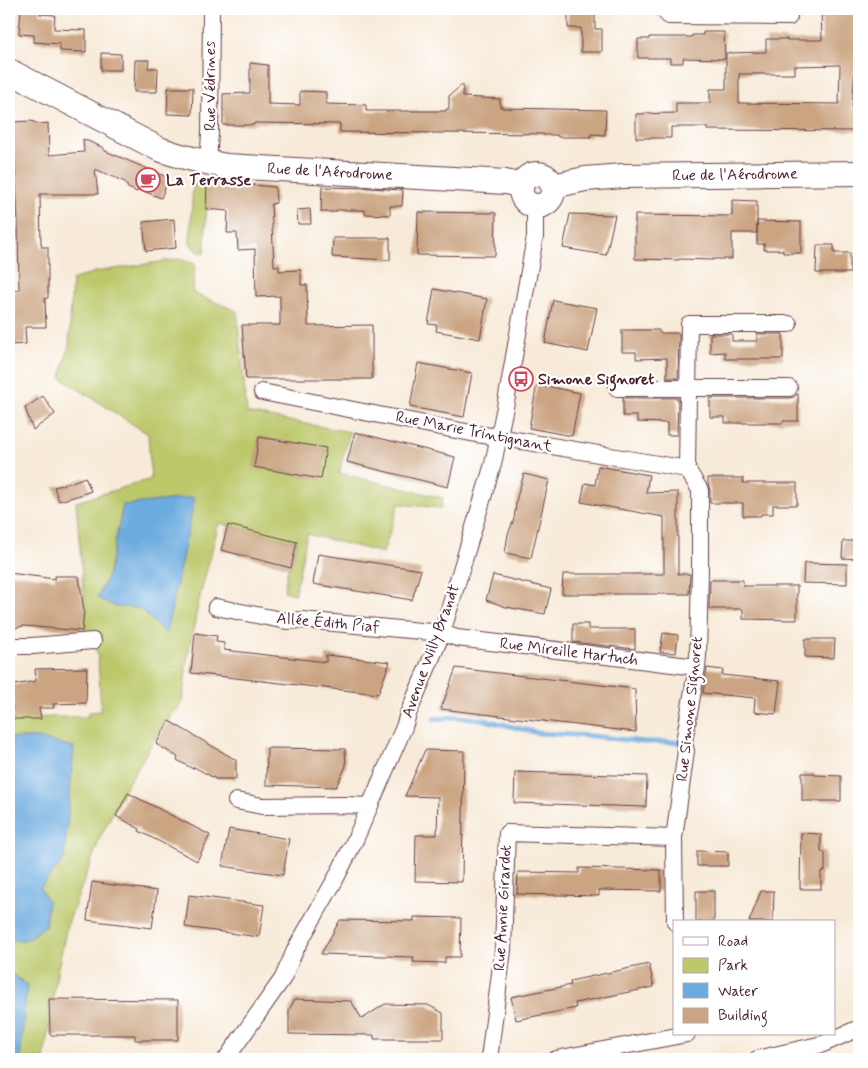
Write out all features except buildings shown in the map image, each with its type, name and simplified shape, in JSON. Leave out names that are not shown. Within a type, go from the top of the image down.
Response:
[{"type":"street","name":"Rue Védrines","points":[[208,163],[211,9]]},
{"type":"street","points":[[662,9],[669,16],[789,17],[789,9]]},
{"type":"street","name":"Rue de l'Aérodrome","points":[[9,71],[159,149],[178,156],[208,163],[227,166],[506,182],[521,186]]},
{"type":"street","name":"Rue de l'Aérodrome","points":[[552,186],[623,176],[859,173]]},
{"type":"street","points":[[534,174],[546,177],[552,186],[553,192],[549,201],[535,207],[526,203],[521,195],[521,186],[524,181],[528,176],[534,174]]},
{"type":"street","name":"Avenue Willy Brandt","points":[[226,1059],[282,978],[295,950],[352,846],[404,727],[442,633],[493,464],[535,237],[535,207]]},
{"type":"street","points":[[687,469],[689,324],[789,324]]},
{"type":"street","points":[[617,388],[789,388]]},
{"type":"street","name":"Rue Marie Trintignant","points":[[262,392],[476,434],[687,469]]},
{"type":"street","name":"Rue Simone Signoret","points":[[675,920],[674,838],[686,751],[684,742],[697,668],[700,570],[700,490],[687,469]]},
{"type":"street","name":"Allée Édith Piaf","points":[[216,607],[287,621],[302,620],[442,633]]},
{"type":"street","name":"Rue Mireille Hartuch","points":[[442,633],[457,638],[697,668]]},
{"type":"street","points":[[9,646],[93,641]]},
{"type":"street","points":[[236,800],[262,806],[344,804],[370,806]]},
{"type":"street","name":"Rue Annie Girardot","points":[[489,1059],[503,950],[507,833],[674,838]]},
{"type":"street","points":[[757,1059],[823,1044],[859,1028]]},
{"type":"street","points":[[556,1059],[677,1036]]},
{"type":"green space","points":[[193,181],[207,181],[205,253],[196,251],[190,243]]},
{"type":"green space","points":[[179,259],[195,264],[193,293],[237,311],[247,413],[350,432],[339,473],[443,498],[441,508],[399,504],[383,553],[307,534],[295,594],[284,591],[288,567],[291,567],[297,542],[219,523],[199,600],[188,655],[182,704],[156,737],[125,788],[100,838],[67,926],[57,973],[44,1059],[9,1059],[9,719],[88,717],[88,712],[101,711],[98,656],[91,636],[84,632],[85,612],[76,502],[151,479],[148,434],[61,378],[69,345],[72,280],[95,272]],"holes":[[[259,437],[326,449],[321,479],[254,467]]]},
{"type":"water","points":[[195,497],[166,634],[139,608],[116,607],[97,598],[108,575],[123,505]]},
{"type":"water","points":[[9,738],[38,738],[74,747],[64,859],[40,888],[48,901],[45,926],[26,940],[9,940]]},
{"type":"water","points":[[9,972],[27,985],[21,1059],[9,1059]]},
{"type":"waterway","points":[[434,719],[471,718],[538,733],[592,736],[644,742],[681,742]]},
{"type":"place","name":"La Terrasse","points":[[148,180]]},
{"type":"place","name":"Simone Signoret","points":[[521,379]]}]
